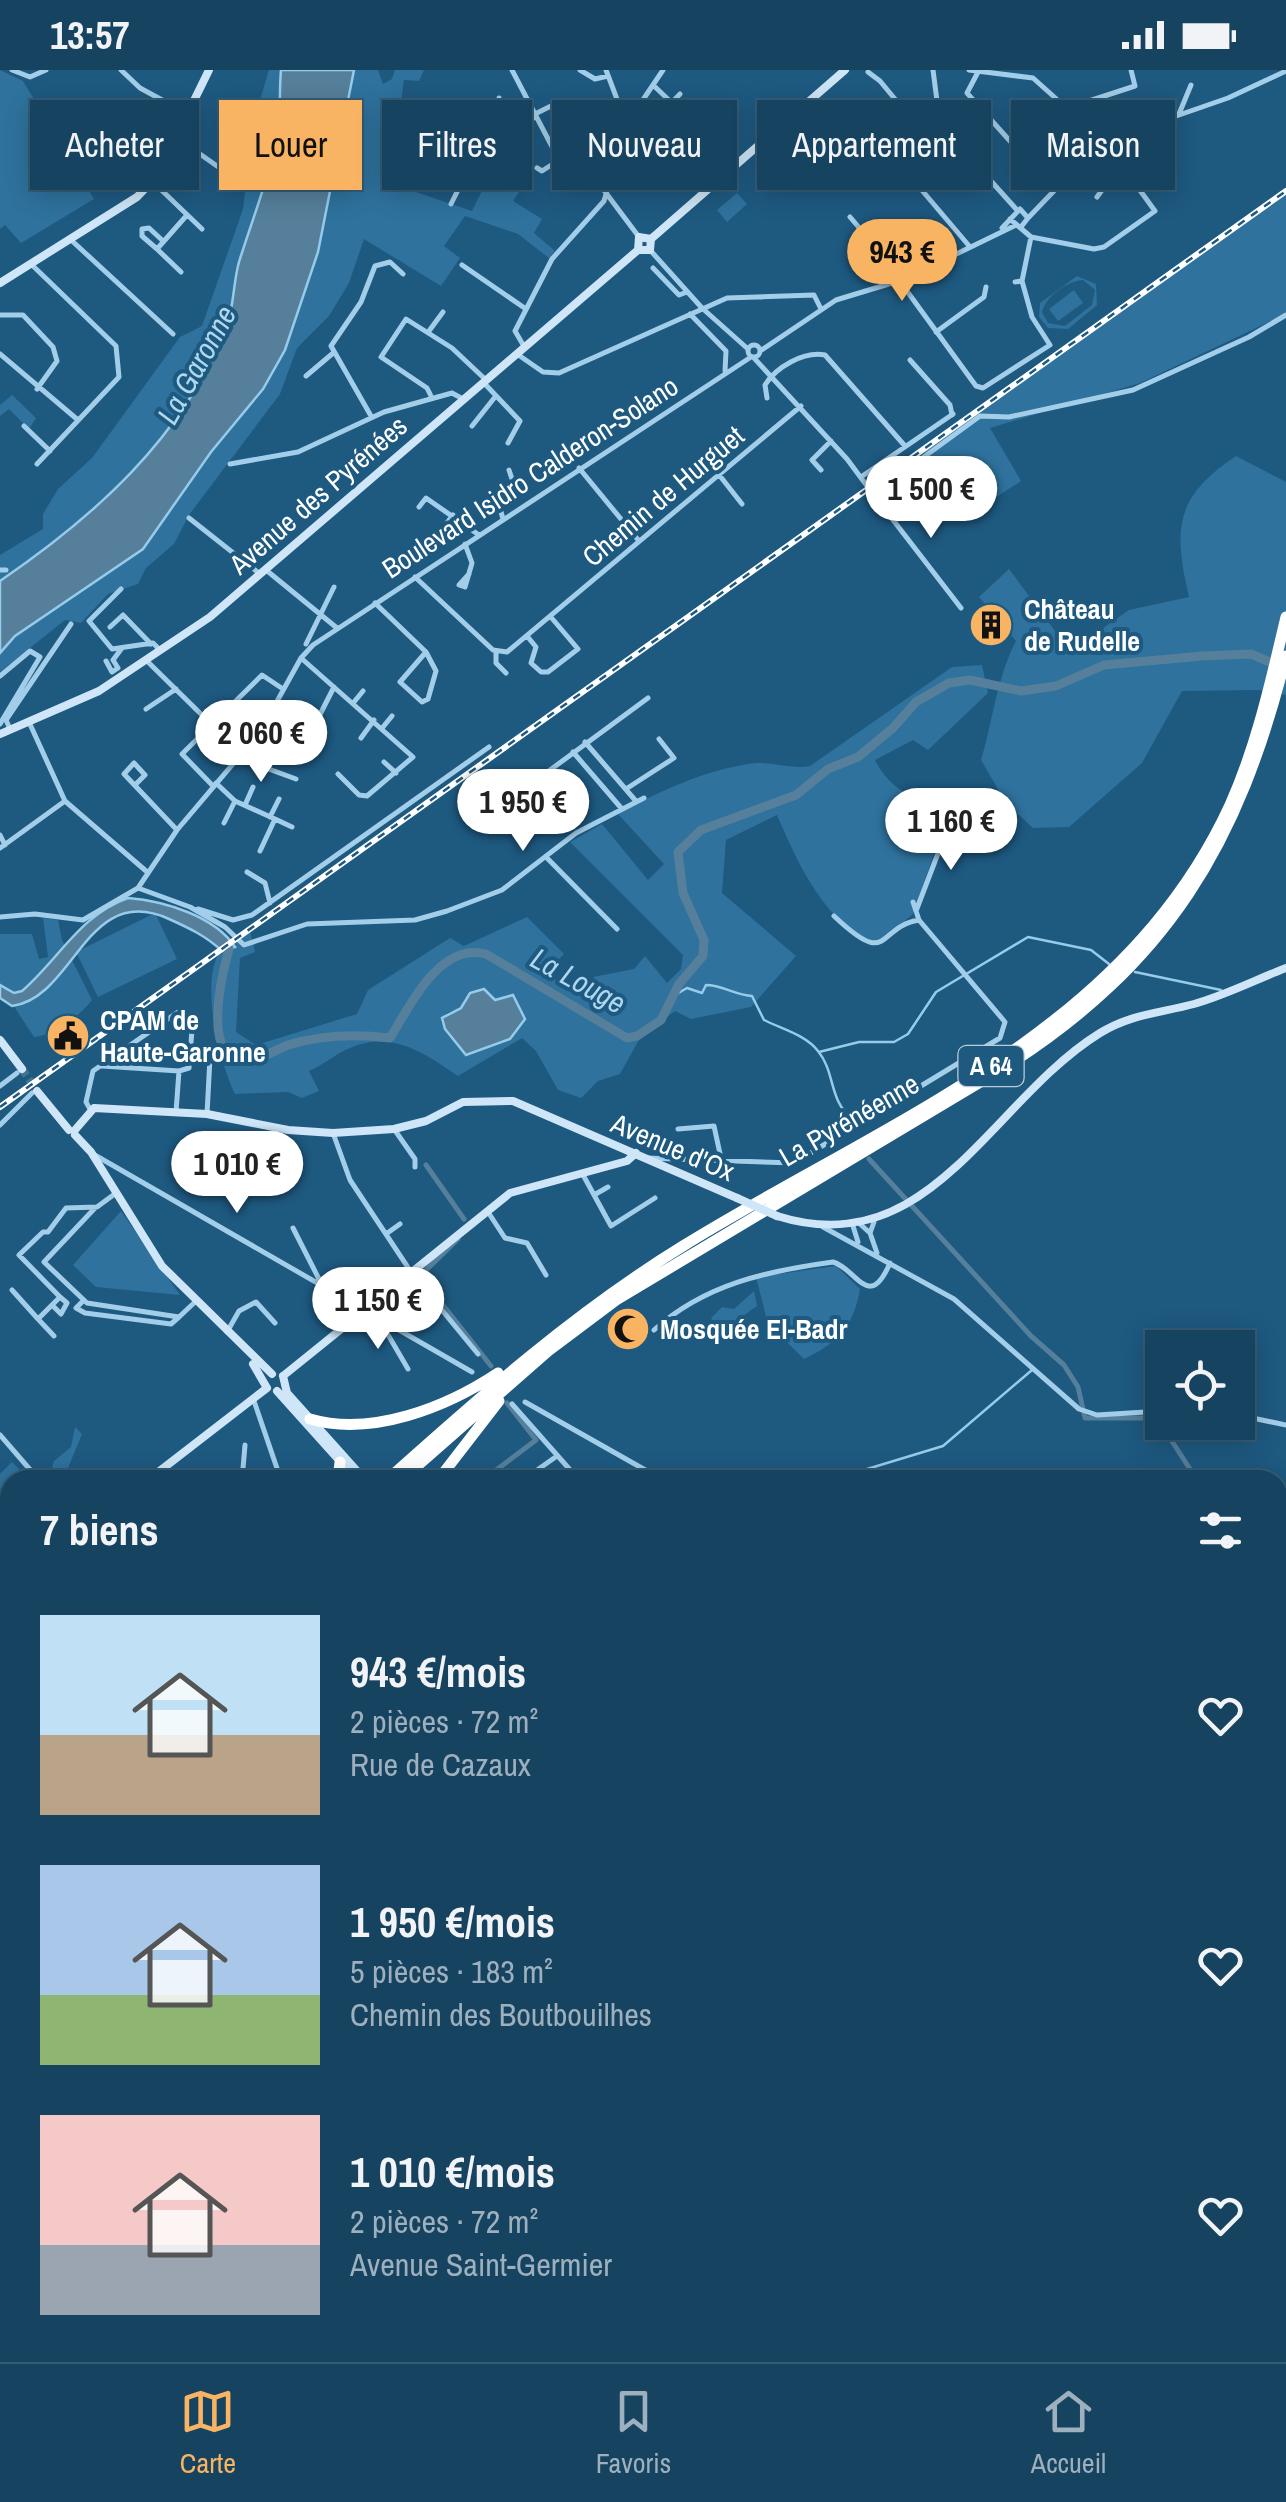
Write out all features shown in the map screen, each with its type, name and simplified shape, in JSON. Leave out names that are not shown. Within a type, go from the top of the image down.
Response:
[{"type":"highway","name":"La Pyrénéenne","points":[[412,1470],[548,1351],[663,1269],[1030,1052],[1112,986],[1175,916],[1226,834],[1252,776],[1283,651],[1286,617]]},
{"type":"highway","name":"La Pyrénéenne","points":[[399,1470],[523,1360],[598,1302],[686,1244],[1024,1044],[1106,980],[1149,935],[1200,861],[1243,772],[1274,685]]},
{"type":"highway","points":[[445,1470],[486,1415],[548,1351]]},
{"type":"highway","points":[[310,1419],[334,1424],[414,1413],[462,1395],[523,1360]]},
{"type":"highway","points":[[339,1470],[340,1462]]},
{"type":"street","points":[[12,70],[30,76],[46,70]]},
{"type":"street","points":[[120,70],[140,88],[162,100]]},
{"type":"street","points":[[195,100],[209,70]]},
{"type":"street","points":[[512,70],[552,146]]},
{"type":"street","points":[[580,70],[595,79],[607,73],[617,100]]},
{"type":"street","points":[[642,100],[663,70]]},
{"type":"street","points":[[845,70],[651,239],[650,250],[702,308],[763,363],[831,441],[961,608]]},
{"type":"street","points":[[933,70],[936,100]]},
{"type":"street","points":[[969,70],[1034,74],[1061,100]]},
{"type":"street","points":[[1092,100],[1135,86],[1131,70]]},
{"type":"street","points":[[1175,115],[1286,71]]},
{"type":"street","points":[[868,72],[894,100]]},
{"type":"street","points":[[978,72],[967,93],[1011,143]]},
{"type":"street","points":[[1179,114],[1190,85]]},
{"type":"street","points":[[652,86],[668,100]]},
{"type":"street","points":[[675,100],[680,94]]},
{"type":"street","points":[[532,117],[552,106]]},
{"type":"street","points":[[537,168],[542,171],[552,165]]},
{"type":"street","points":[[850,217],[906,283],[976,386],[983,388],[1048,347],[1019,282],[1030,235],[991,183]]},
{"type":"street","points":[[0,281],[144,190]]},
{"type":"street","points":[[161,190],[202,228]]},
{"type":"street","points":[[451,204],[457,190]]},
{"type":"street","points":[[601,190],[639,237],[638,250],[650,250]]},
{"type":"street","points":[[608,190],[552,260],[515,334],[521,351],[543,372],[559,373],[727,298],[814,294],[821,309]]},
{"type":"street","points":[[922,190],[970,247]]},
{"type":"street","points":[[906,283],[1044,204],[1057,190]]},
{"type":"street","points":[[1098,197],[1103,190]]},
{"type":"street","points":[[1030,235],[1104,247],[1155,211],[1139,190]]},
{"type":"street","points":[[156,249],[186,215]]},
{"type":"street","points":[[164,241],[149,228],[142,229],[142,236],[181,272]]},
{"type":"street","points":[[639,237],[651,239]]},
{"type":"street","points":[[70,239],[174,334]]},
{"type":"street","name":"Avenue des Pyrénées","points":[[0,734],[162,652],[263,572],[638,250]]},
{"type":"street","points":[[371,416],[332,354],[331,346],[361,302],[376,266],[390,262],[402,274]]},
{"type":"street","points":[[30,263],[116,346],[119,377],[37,464]]},
{"type":"street","points":[[462,264],[526,310]]},
{"type":"street","points":[[653,268],[679,295],[687,292]]},
{"type":"street","name":"Boulevard Isidro Calderon-Solano","points":[[138,888],[177,830],[260,732],[301,658],[337,628],[821,309],[850,294],[906,283]]},
{"type":"street","points":[[936,332],[984,296],[986,287]]},
{"type":"street","points":[[428,331],[443,312]]},
{"type":"street","points":[[690,314],[726,351],[726,371]]},
{"type":"street","points":[[0,315],[23,316],[54,346],[57,362],[36,389]]},
{"type":"street","points":[[873,494],[980,416],[1009,416],[1133,390],[1250,337],[1286,315]]},
{"type":"street","points":[[432,398],[427,388],[380,355],[406,319],[428,331],[485,381],[520,422],[508,443]]},
{"type":"street","points":[[0,354],[36,389],[78,420]]},
{"type":"street","points":[[306,376],[332,354]]},
{"type":"street","points":[[767,398],[766,385],[773,375],[807,355],[828,357],[905,446]]},
{"type":"street","points":[[860,478],[952,414],[950,405],[910,360]]},
{"type":"street","points":[[230,464],[298,452],[371,416],[432,398],[452,393],[463,399]]},
{"type":"street","points":[[472,426],[496,396]]},
{"type":"street","name":"Chemin de Hurguet","points":[[498,652],[527,636],[800,406]]},
{"type":"street","points":[[24,426],[50,451]]},
{"type":"street","points":[[820,470],[812,460],[831,441]]},
{"type":"street","points":[[579,468],[639,541]]},
{"type":"street","points":[[498,519],[513,482],[509,470]]},
{"type":"street","points":[[720,476],[742,504]]},
{"type":"street","points":[[418,507],[426,498],[478,535]]},
{"type":"street","points":[[444,528],[453,515]]},
{"type":"street","points":[[189,518],[337,628]]},
{"type":"street","points":[[465,544],[472,562],[469,574]]},
{"type":"street","points":[[415,577],[498,652],[496,662],[506,673]]},
{"type":"street","points":[[306,644],[334,587]]},
{"type":"street","points":[[122,590],[89,621],[109,646],[151,644]]},
{"type":"street","points":[[375,603],[426,652],[436,671],[428,698],[422,702],[400,682],[426,652]]},
{"type":"street","points":[[110,627],[124,614],[162,652]]},
{"type":"street","points":[[527,636],[536,646],[531,662],[540,672],[548,672],[578,649],[550,616]]},
{"type":"street","points":[[1,720],[71,624]]},
{"type":"street","points":[[117,674],[112,660],[122,648]]},
{"type":"street","points":[[0,676],[30,652],[43,659]]},
{"type":"street","points":[[301,658],[411,754],[410,762],[367,796],[359,795],[338,774]]},
{"type":"street","points":[[10,729],[6,720],[43,659]]},
{"type":"street","points":[[106,661],[117,674]]},
{"type":"street","points":[[148,662],[210,724]]},
{"type":"street","points":[[282,689],[262,676],[182,754],[235,800],[292,827]]},
{"type":"street","points":[[308,738],[334,686]]},
{"type":"street","points":[[146,709],[176,689]]},
{"type":"street","points":[[354,702],[362,691]]},
{"type":"street","points":[[493,812],[648,698]]},
{"type":"street","points":[[382,727],[392,716]]},
{"type":"street","points":[[360,738],[374,720]]},
{"type":"street","points":[[29,722],[65,801],[146,871]]},
{"type":"street","points":[[626,789],[674,758],[659,739]]},
{"type":"street","points":[[585,742],[636,801]]},
{"type":"street","points":[[0,916],[34,914],[84,920],[138,888],[236,920],[270,903],[489,747]]},
{"type":"street","points":[[573,752],[622,809]]},
{"type":"street","points":[[239,758],[296,780]]},
{"type":"street","points":[[384,762],[396,773]]},
{"type":"street","points":[[135,785],[177,830]]},
{"type":"street","points":[[244,805],[253,787]]},
{"type":"street","points":[[190,906],[246,944],[307,924],[414,920],[502,890],[576,833],[644,798]]},
{"type":"street","points":[[260,852],[279,799]]},
{"type":"street","points":[[224,822],[235,800]]},
{"type":"street","points":[[0,836],[2,846],[65,801]]},
{"type":"street","points":[[916,910],[950,822]]},
{"type":"street","points":[[546,857],[618,929]]},
{"type":"street","points":[[248,872],[265,883],[270,903]]},
{"type":"street","points":[[646,1158],[654,1155],[722,1164],[799,1162],[998,1040],[1005,1022],[919,920],[913,902]]},
{"type":"street","points":[[834,916],[865,942],[883,942],[919,920]]},
{"type":"street","name":"Avenue d'Ox","points":[[90,1109],[207,1114],[276,1128],[333,1134],[394,1130],[426,1121],[463,1102],[513,1101],[777,1216],[823,1227],[857,1225],[874,1222],[911,1203],[1086,1042],[1134,1015],[1221,995],[1286,968]]},
{"type":"street","points":[[73,1131],[90,1109],[88,1082],[100,1066],[178,1012],[186,1014],[192,1030],[188,1068],[179,1071],[100,1066]]},
{"type":"street","points":[[0,1040],[20,1071],[0,1086]]},
{"type":"street","points":[[121,1051],[125,1067]]},
{"type":"street","points":[[190,1057],[210,1058],[207,1114]]},
{"type":"street","points":[[176,1112],[179,1071]]},
{"type":"street","points":[[0,1124],[34,1092],[103,1164],[472,1372]]},
{"type":"street","points":[[678,1129],[714,1126],[722,1164]]},
{"type":"street","points":[[276,1128],[273,1147],[281,1155],[294,1168],[286,1181],[277,1177],[281,1155]]},
{"type":"street","points":[[394,1130],[415,1158],[415,1167]]},
{"type":"street","points":[[333,1134],[350,1180],[413,1275],[478,1354]]},
{"type":"street","points":[[161,1470],[254,1401],[268,1381],[284,1376],[413,1275],[486,1209],[510,1193],[627,1162],[636,1153]]},
{"type":"street","points":[[103,1164],[162,1266],[238,1344],[268,1381],[282,1389],[310,1419],[351,1470]]},
{"type":"street","points":[[582,1173],[611,1226],[655,1198]]},
{"type":"street","points":[[594,1196],[608,1188]]},
{"type":"street","points":[[116,1192],[95,1208],[44,1262],[83,1301],[179,1316]]},
{"type":"street","points":[[95,1208],[66,1208],[48,1232],[42,1232],[19,1255],[66,1306],[171,1324],[194,1302]]},
{"type":"street","points":[[486,1209],[504,1238],[526,1243],[546,1275]]},
{"type":"street","points":[[874,1222],[870,1233],[878,1256]]},
{"type":"street","points":[[386,1234],[400,1224]]},
{"type":"street","points":[[857,1225],[870,1233]]},
{"type":"street","points":[[857,1225],[859,1244]]},
{"type":"street","points":[[823,1227],[859,1244],[983,1322],[1083,1410],[1145,1411]]},
{"type":"street","points":[[293,1228],[322,1285]]},
{"type":"street","points":[[654,1330],[707,1293],[746,1278],[833,1262],[842,1265],[856,1282],[867,1286],[881,1280],[890,1263]]},
{"type":"street","points":[[12,1290],[54,1336]]},
{"type":"street","points":[[38,1319],[60,1297]]},
{"type":"street","points":[[76,1308],[83,1301]]},
{"type":"street","points":[[227,1333],[239,1311],[256,1302],[275,1323]]},
{"type":"street","points":[[52,1305],[62,1314],[66,1306]]},
{"type":"street","points":[[378,1318],[408,1369]]},
{"type":"street","points":[[284,1376],[282,1389],[348,1470]]},
{"type":"street","points":[[254,1401],[278,1470]]},
{"type":"street","points":[[525,1402],[645,1470]]},
{"type":"street","points":[[512,1404],[570,1470]]},
{"type":"street","points":[[1255,1419],[1286,1425]]},
{"type":"street","points":[[0,1435],[30,1470]]},
{"type":"street","points":[[243,1470],[244,1445]]},
{"type":"street","points":[[537,1470],[557,1456]]},
{"type":"shaded area","points":[[0,70],[23,81],[34,100],[30,100],[30,190],[89,190],[94,199],[21,243],[5,225],[0,229]]},
{"type":"shaded area","points":[[269,70],[281,70],[280,100],[260,100]]},
{"type":"shaded area","points":[[281,70],[354,70],[348,100],[280,100]]},
{"type":"shaded area","points":[[354,70],[378,70],[383,84],[392,79],[395,70],[424,70],[419,81],[404,80],[401,100],[382,100],[382,190],[410,190],[472,211],[482,190],[520,190],[513,201],[542,219],[534,233],[555,251],[549,258],[518,234],[465,216],[444,246],[460,258],[441,286],[364,239],[349,283],[329,316],[297,348],[280,394],[189,515],[174,544],[146,568],[138,584],[108,594],[81,623],[65,620],[0,672],[0,653],[15,636],[143,549],[211,452],[263,389],[285,350],[318,252],[330,190],[362,190],[362,100],[348,100]]},
{"type":"shaded area","points":[[245,190],[262,190],[239,262],[229,321],[185,406],[132,472],[101,502],[0,581],[0,555],[43,529],[43,514],[58,489],[92,458],[180,337],[202,326],[243,209]]},
{"type":"shaded area","points":[[262,190],[330,190],[318,252],[285,350],[263,389],[211,452],[143,549],[15,636],[0,653],[0,581],[101,502],[160,440],[207,369],[226,329],[239,262]]},
{"type":"shaded area","points":[[737,193],[747,204],[727,222],[717,210]]},
{"type":"shaded area","points":[[1286,194],[1286,314],[1140,383],[990,428],[1021,481],[970,514],[924,451]]},
{"type":"shaded area","points":[[1077,276],[1096,284],[1097,305],[1068,329],[1048,328],[1039,317],[1040,303]],"holes":[[[1083,280],[1095,290],[1092,305],[1065,326],[1048,323],[1042,312],[1058,290]]]},
{"type":"shaded area","points":[[1074,290],[1083,303],[1058,321],[1049,309]]},
{"type":"shaded area","points":[[12,395],[36,418],[29,429],[9,409],[0,416],[0,405]]},
{"type":"shaded area","points":[[1236,456],[1286,482],[1286,695],[1259,690],[1182,691],[1142,763],[1069,827],[1033,828],[1006,803],[981,760],[1000,684],[1016,641],[979,597],[1009,569],[1070,651],[1129,610],[1189,597],[1181,552],[1184,516],[1201,486]]},
{"type":"shaded area","points":[[982,665],[988,693],[928,750],[913,740],[875,760],[902,791],[941,805],[946,819],[913,914],[877,944],[859,935],[828,908],[804,872],[777,815],[726,840],[722,893],[796,956],[751,1007],[691,1019],[675,1011],[640,1038],[620,1074],[598,1081],[581,1098],[558,1090],[536,1051],[522,1038],[458,1076],[407,1047],[365,1043],[309,1071],[319,1091],[302,1098],[288,1092],[235,1094],[218,1042],[211,998],[215,961],[232,941],[250,931],[255,952],[240,958],[236,1032],[256,1045],[357,1014],[368,990],[450,938],[464,946],[527,917],[564,954],[556,962],[539,968],[564,986],[614,1005],[593,977],[634,969],[645,956],[667,983],[681,969],[683,955],[570,842],[602,824],[648,880],[664,864],[618,814],[713,772],[756,763],[810,766],[952,667]],"holes":[[[484,989],[491,999],[518,1002],[525,1019],[510,1039],[466,1055],[441,1022],[447,1013],[461,1008],[470,993]]]},
{"type":"shaded area","points":[[128,898],[188,912],[215,927],[235,947],[222,951],[169,919],[141,912],[118,915],[99,928],[51,984],[33,998],[12,1006],[0,998],[0,985],[14,993],[22,991],[83,926],[111,905]]},
{"type":"shaded area","points":[[155,913],[177,959],[98,997],[76,952]]},
{"type":"shaded area","points":[[43,918],[58,920],[62,940],[92,1000],[66,1024],[34,1037],[0,985],[0,934],[32,934],[39,959],[48,957]]},
{"type":"shaded area","points":[[484,989],[495,1000],[513,995],[525,1019],[510,1039],[466,1055],[445,1029],[442,1018],[461,1008],[470,993]]},
{"type":"shaded area","points":[[121,1211],[180,1295],[96,1287],[73,1265]]},
{"type":"shaded area","points":[[836,1266],[860,1289],[854,1313],[835,1339],[804,1359],[768,1324],[756,1277]]},
{"type":"shaded area","points":[[754,1291],[757,1306],[719,1333],[711,1318],[722,1307],[734,1309]]},
{"type":"shaded area","points":[[75,1427],[82,1434],[67,1470],[52,1470],[54,1461],[71,1447]]},
{"type":"shaded area","points":[[12,1462],[20,1470],[4,1470]]},
{"type":"waterway","name":"La Louge","points":[[224,944],[229,949],[219,995],[219,1031],[231,1057],[244,1061],[313,1039],[390,1038],[417,993],[441,966],[470,953],[486,954],[627,1038],[637,1036],[661,1020],[679,984],[703,956],[704,940],[683,893],[678,852],[701,830],[796,795],[828,769],[858,757],[893,728],[916,702],[949,683],[970,680],[1021,691],[1056,686],[1104,665],[1251,654],[1279,666]]},
{"type":"waterway","points":[[819,1052],[859,1042],[894,1042],[908,1034],[936,992],[1028,937],[1091,950],[1109,964]]},
{"type":"waterway","points":[[1135,972],[1221,990]]},
{"type":"waterway","points":[[675,995],[687,988],[702,993],[706,985],[752,996],[764,1020],[800,1037],[818,1051],[840,1104],[853,1120]]},
{"type":"waterway","points":[[869,1159],[1031,1336],[1064,1365],[1078,1387],[1085,1418],[1157,1418],[1191,1470]]},
{"type":"waterway","points":[[426,1165],[464,1219]]},
{"type":"waterway","points":[[458,1239],[420,1276],[491,1366]]},
{"type":"waterway","points":[[864,1470],[943,1446],[1032,1370]]},
{"type":"waterway","points":[[496,1470],[536,1440],[507,1403]]},
{"type":"tunnel","points":[[22,1069],[37,1091]]},
{"type":"railway","points":[[0,1107],[1286,191]]},
{"type":"place","name":"Château de Rudelle","points":[[991,625]]},
{"type":"place","name":"CPAM de Haute-Garonne","points":[[68,1036]]},
{"type":"place","name":"Mosquée El-Badr","points":[[628,1329]]},
{"type":"water label","name":"La Garonne","points":[[197,365]]}]
